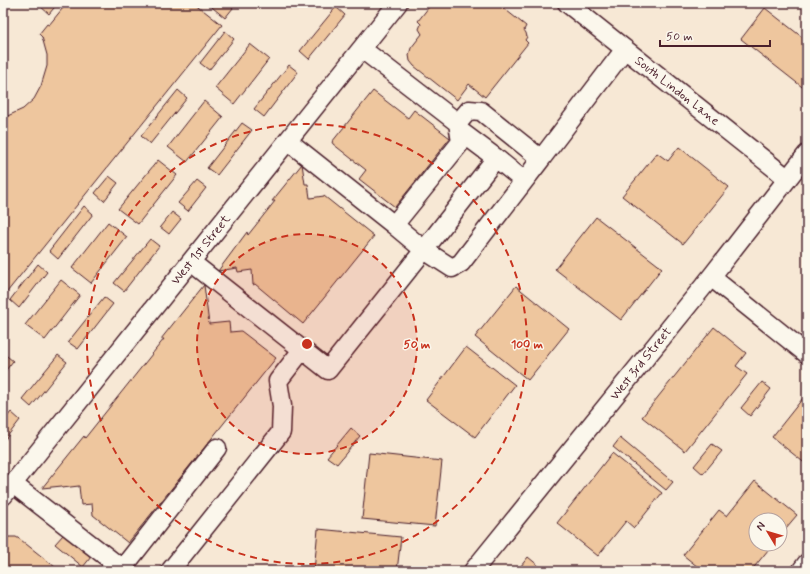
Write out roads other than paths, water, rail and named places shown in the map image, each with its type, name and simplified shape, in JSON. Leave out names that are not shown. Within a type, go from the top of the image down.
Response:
[{"type":"street","name":"West 1st Street","points":[[8,490],[398,3]]},
{"type":"street","name":"South Lindon Lane","points":[[567,3],[787,178]]},
{"type":"street","points":[[362,48],[524,181]]},
{"type":"street","points":[[288,141],[424,250],[452,268],[461,262],[625,49]]},
{"type":"street","points":[[394,225],[461,142],[459,127],[469,110],[482,111],[541,159]]},
{"type":"street","name":"West 3rd Street","points":[[473,571],[711,277],[807,154]]},
{"type":"street","points":[[191,262],[328,370],[496,158]]},
{"type":"street","points":[[711,277],[807,354]]},
{"type":"street","points":[[170,571],[281,432],[282,406],[278,381],[302,350]]},
{"type":"street","points":[[8,490],[123,570],[216,448]]}]
